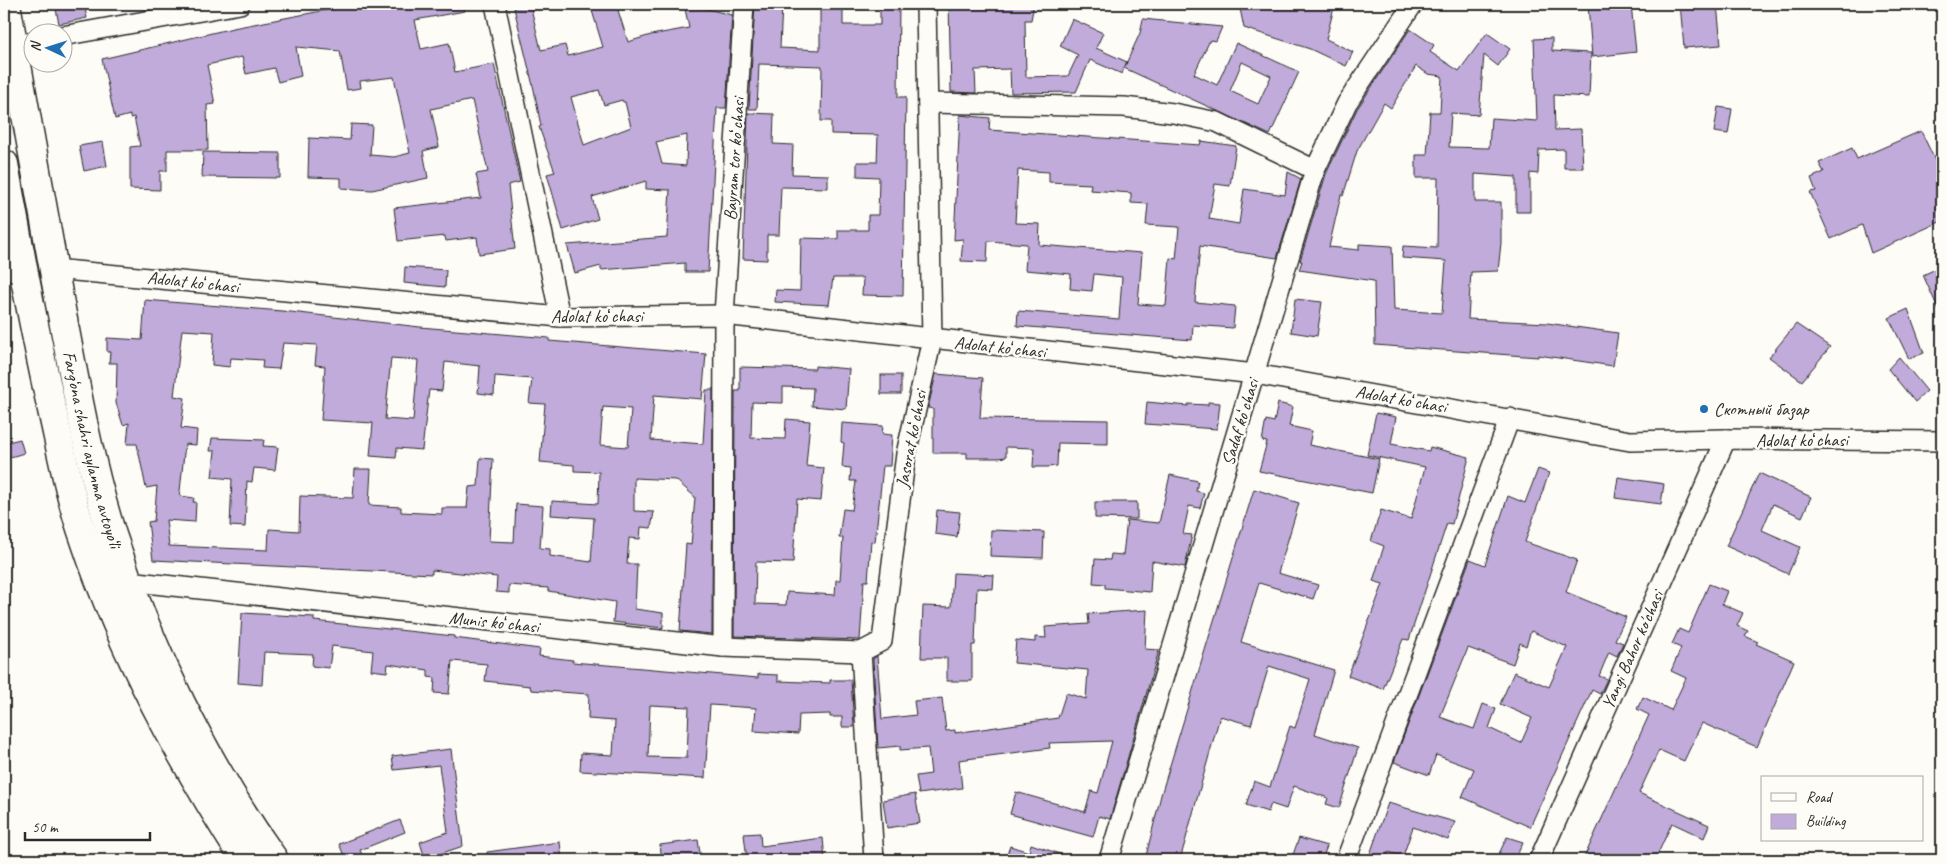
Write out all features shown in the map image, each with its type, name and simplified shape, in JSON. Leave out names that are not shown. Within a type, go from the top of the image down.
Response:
[{"type":"highway","name":"Farg‘ona shahri aylanma avtoyo‘li","points":[[6,4],[22,42]]},
{"type":"highway","name":"Farg‘ona shahri aylanma avtoyo‘li","points":[[27,72],[54,269],[74,378],[98,488],[128,581],[160,656],[215,768],[274,860]]},
{"type":"highway","name":"Farg‘ona shahri aylanma avtoyo‘li","points":[[4,164],[13,271],[70,490],[92,559],[134,660],[169,732],[193,778],[245,860]]},
{"type":"street","points":[[494,4],[560,317]]},
{"type":"street","name":"Bayram tor koʻchasi","points":[[723,647],[724,314],[744,4]]},
{"type":"street","name":"Jasorat koʻchasi","points":[[861,652],[882,641],[906,454],[932,339],[926,4]]},
{"type":"street","name":"Sadaf koʻchasi","points":[[1109,860],[1315,170],[1347,103],[1413,4]]},
{"type":"street","points":[[72,34],[229,5]]},
{"type":"street","points":[[928,103],[1124,107],[1173,114],[1218,122],[1315,170]]},
{"type":"street","name":"Adolat koʻchasi","points":[[54,269],[560,317],[724,314],[1255,374],[1510,418],[1630,441],[1726,439],[1942,441]]},
{"type":"street","points":[[1346,860],[1510,418]]},
{"type":"street","name":"Yangi Bahor ko'chasi","points":[[1538,860],[1726,439]]},
{"type":"street","name":"Munis koʻchasi","points":[[128,581],[723,647],[861,652]]},
{"type":"street","points":[[861,652],[874,860]]},
{"type":"building","points":[[55,4],[84,4],[87,18],[59,22]]},
{"type":"building","points":[[358,4],[464,4],[465,11],[415,20],[421,49],[449,43],[455,72],[494,64],[520,182],[508,185],[515,249],[479,254],[477,237],[446,241],[445,236],[398,241],[394,208],[481,198],[476,174],[488,172],[472,100],[431,109],[439,147],[423,151],[428,178],[372,190],[341,188],[341,178],[308,177],[309,138],[350,140],[351,124],[372,125],[370,155],[394,157],[410,153],[394,77],[360,81],[361,88],[347,90],[340,51],[296,47],[301,76],[278,82],[274,68],[246,74],[242,57],[207,65],[215,104],[207,105],[208,150],[167,150],[167,171],[160,171],[160,190],[130,189],[130,147],[140,146],[134,117],[130,118],[130,115],[115,119],[102,59],[233,28]]},
{"type":"building","points":[[513,4],[530,4],[541,50],[565,45],[568,56],[603,47],[590,4],[616,4],[628,42],[651,35],[689,28],[684,4],[702,4],[703,8],[732,15],[726,108],[717,108],[708,272],[685,272],[685,263],[601,270],[601,266],[575,273],[567,245],[667,237],[670,190],[646,189],[646,181],[592,197],[598,219],[563,230],[547,174],[555,172],[539,127],[541,126]],"holes":[[[599,90],[604,105],[622,100],[625,102],[631,127],[584,145],[571,97]],[[687,135],[686,166],[662,164],[656,142]]]},
{"type":"building","points":[[755,4],[782,4],[780,48],[820,50],[820,4],[843,4],[843,25],[880,25],[880,4],[899,4],[898,97],[906,97],[903,296],[862,295],[863,278],[833,278],[829,305],[775,302],[776,290],[800,291],[801,238],[838,239],[838,230],[868,230],[868,215],[878,215],[879,177],[857,176],[857,162],[877,162],[878,135],[831,134],[831,121],[821,121],[822,66],[759,64],[757,109],[749,109]]},
{"type":"building","points":[[949,4],[1034,4],[1031,20],[1025,20],[1026,77],[1068,76],[1078,55],[1060,46],[1072,19],[1103,33],[1096,48],[1127,62],[1140,33],[1143,19],[1222,27],[1216,41],[1210,40],[1194,74],[1217,85],[1236,43],[1299,72],[1270,135],[1124,68],[1122,74],[1090,60],[1076,92],[1011,93],[1010,69],[975,70],[976,93],[951,92]],"holes":[[[1242,62],[1271,76],[1258,104],[1230,91]]]},
{"type":"building","points":[[1239,4],[1335,4],[1326,39],[1353,52],[1346,66],[1310,49],[1244,28]]},
{"type":"building","points":[[1588,4],[1631,4],[1636,52],[1592,57]]},
{"type":"building","points":[[1680,4],[1717,4],[1721,45],[1684,48]]},
{"type":"building","points":[[1410,29],[1434,45],[1430,52],[1459,71],[1487,33],[1510,49],[1498,66],[1484,55],[1479,115],[1451,113],[1449,147],[1489,148],[1491,118],[1537,121],[1534,39],[1552,38],[1552,51],[1591,53],[1589,97],[1554,95],[1555,130],[1581,129],[1583,168],[1564,168],[1564,149],[1539,150],[1538,174],[1530,173],[1530,212],[1516,212],[1516,177],[1475,174],[1475,202],[1501,202],[1501,243],[1498,271],[1471,272],[1468,319],[1547,323],[1618,333],[1613,366],[1538,355],[1538,357],[1375,345],[1374,281],[1299,270],[1326,174],[1357,109]],"holes":[[[1416,66],[1428,74],[1442,76],[1440,112],[1430,112],[1427,155],[1416,155],[1416,178],[1438,178],[1437,248],[1403,246],[1402,258],[1446,261],[1442,313],[1394,310],[1392,246],[1359,244],[1359,250],[1329,247],[1341,195],[1343,196],[1357,151],[1384,103],[1391,108]]]},
{"type":"building","points":[[1718,107],[1732,109],[1728,134],[1714,132]]},
{"type":"building","points":[[748,113],[774,114],[773,144],[793,145],[792,174],[828,175],[828,188],[781,187],[779,235],[767,235],[767,260],[743,259]]},
{"type":"building","points":[[960,115],[990,118],[989,130],[1200,145],[1201,141],[1236,146],[1230,186],[1215,184],[1209,219],[1239,224],[1244,189],[1285,195],[1288,172],[1301,179],[1277,258],[1200,246],[1195,302],[1235,306],[1233,328],[1193,325],[1192,340],[1017,326],[1018,311],[1119,319],[1122,277],[1094,274],[1092,291],[1070,289],[1071,274],[1025,270],[1027,244],[988,241],[987,262],[961,261],[963,239],[954,240]],"holes":[[[1018,170],[1049,172],[1049,182],[1091,184],[1090,190],[1131,193],[1131,203],[1148,204],[1146,225],[1179,227],[1176,259],[1170,258],[1166,306],[1138,304],[1142,253],[1039,245],[1040,224],[1015,223]]]},
{"type":"building","points":[[1921,131],[1942,175],[1942,221],[1871,253],[1862,225],[1831,239],[1810,192],[1816,191],[1811,178],[1824,172],[1819,163],[1852,148],[1857,159]]},
{"type":"building","points":[[103,142],[107,166],[84,171],[79,146]]},
{"type":"building","points":[[203,152],[280,153],[280,178],[202,177]]},
{"type":"building","points":[[1942,266],[1942,317],[1923,275]]},
{"type":"building","points":[[405,267],[446,270],[445,287],[404,283]]},
{"type":"building","points":[[1295,299],[1322,302],[1317,336],[1291,332]]},
{"type":"building","points":[[145,300],[282,311],[420,327],[549,338],[549,341],[706,354],[702,399],[654,395],[651,440],[703,444],[706,390],[713,390],[712,634],[680,631],[686,544],[691,545],[695,497],[676,480],[634,478],[634,511],[654,512],[651,528],[641,527],[640,539],[629,538],[627,564],[637,564],[635,609],[663,613],[663,628],[613,622],[615,602],[548,591],[548,588],[509,585],[509,593],[496,592],[497,577],[432,570],[432,574],[153,560],[148,522],[154,521],[157,486],[146,488],[137,444],[127,444],[129,423],[123,425],[116,403],[117,363],[109,363],[110,352],[107,352],[107,338],[142,340]],"holes":[[[182,330],[214,332],[212,365],[230,367],[231,358],[263,360],[262,368],[279,369],[283,343],[317,345],[315,365],[325,366],[321,420],[373,423],[370,456],[396,458],[397,448],[422,450],[429,390],[442,391],[445,362],[480,366],[478,393],[494,395],[495,376],[532,379],[529,403],[545,404],[540,462],[574,465],[574,471],[599,472],[598,504],[552,501],[551,515],[594,518],[591,562],[550,556],[550,549],[540,548],[543,506],[516,504],[514,542],[489,541],[493,459],[480,458],[478,486],[469,487],[467,508],[442,508],[442,514],[401,512],[401,507],[369,505],[371,469],[355,469],[353,498],[300,496],[299,531],[269,529],[268,550],[169,546],[166,520],[195,522],[196,502],[193,502],[194,498],[181,496],[180,491],[185,444],[196,445],[197,430],[181,428],[185,398],[174,396]],[[391,358],[418,360],[413,421],[385,419]],[[603,407],[631,409],[628,447],[600,445]]]},
{"type":"building","points":[[1908,309],[1924,353],[1909,359],[1889,318]]},
{"type":"building","points":[[1796,324],[1830,347],[1802,381],[1769,357]]},
{"type":"building","points":[[1899,357],[1927,391],[1915,402],[1888,369]]},
{"type":"building","points":[[815,366],[849,369],[846,409],[812,406],[813,388],[783,387],[783,403],[752,402],[751,438],[785,439],[786,419],[810,421],[806,466],[824,468],[821,501],[797,499],[793,563],[756,562],[755,604],[786,605],[787,592],[835,595],[836,580],[840,580],[843,538],[839,538],[843,509],[852,510],[856,481],[850,481],[851,468],[842,467],[844,443],[841,442],[842,423],[883,426],[882,434],[892,435],[890,466],[883,466],[875,542],[871,541],[868,581],[864,581],[860,640],[734,636],[735,391],[740,391],[740,367],[815,369]]},
{"type":"building","points":[[936,374],[983,378],[980,418],[1108,420],[1108,444],[1058,443],[1057,466],[1048,467],[1033,467],[1034,448],[1006,447],[1006,457],[998,458],[967,458],[967,453],[933,453],[933,409],[928,408]]},
{"type":"building","points":[[881,375],[901,375],[901,394],[881,394]]},
{"type":"building","points":[[1147,402],[1188,406],[1188,404],[1208,405],[1208,402],[1220,403],[1217,429],[1145,424]]},
{"type":"building","points":[[1278,403],[1293,407],[1289,426],[1312,431],[1309,445],[1379,459],[1372,493],[1259,471],[1267,442],[1262,441],[1266,420],[1274,422]]},
{"type":"building","points":[[1376,413],[1396,417],[1391,444],[1429,451],[1430,447],[1469,457],[1452,524],[1447,523],[1409,640],[1403,639],[1383,689],[1348,676],[1383,584],[1373,581],[1384,546],[1371,541],[1381,510],[1411,519],[1425,467],[1367,455]]},
{"type":"building","points":[[212,438],[264,440],[263,446],[278,447],[275,470],[254,468],[252,482],[247,481],[245,527],[230,526],[232,479],[212,477],[215,451],[210,451]]},
{"type":"building","points":[[20,439],[24,453],[4,459],[4,443]]},
{"type":"building","points":[[1538,469],[1549,473],[1525,542],[1577,560],[1566,592],[1626,617],[1615,640],[1623,643],[1617,656],[1609,652],[1599,676],[1607,679],[1600,694],[1592,690],[1530,827],[1462,797],[1474,769],[1436,755],[1429,775],[1394,762],[1470,559],[1485,565],[1508,496],[1525,503]],"holes":[[[1531,631],[1567,647],[1549,687],[1514,672],[1500,704],[1532,718],[1521,743],[1489,728],[1496,709],[1483,704],[1474,729],[1440,717],[1468,648],[1513,664],[1520,643],[1526,646]]]},
{"type":"building","points":[[1759,473],[1811,497],[1802,517],[1773,504],[1762,530],[1800,547],[1788,574],[1726,546]]},
{"type":"building","points":[[1170,475],[1198,481],[1196,491],[1204,493],[1200,508],[1189,506],[1183,534],[1192,535],[1185,567],[1152,561],[1150,592],[1105,588],[1105,584],[1093,583],[1095,559],[1110,560],[1111,554],[1123,555],[1127,520],[1159,523]]},
{"type":"building","points":[[1618,477],[1664,484],[1661,504],[1615,498]]},
{"type":"building","points":[[1254,489],[1299,503],[1278,573],[1318,585],[1313,599],[1259,583],[1241,642],[1334,670],[1315,734],[1358,748],[1339,808],[1326,804],[1328,798],[1294,786],[1286,809],[1271,804],[1268,812],[1246,805],[1254,781],[1270,787],[1290,726],[1295,728],[1310,679],[1269,666],[1251,725],[1220,716],[1180,860],[1145,860],[1161,795]]},
{"type":"building","points":[[1095,502],[1137,502],[1137,519],[1095,518]]},
{"type":"building","points":[[937,510],[960,512],[957,537],[935,534]]},
{"type":"building","points":[[991,530],[1044,532],[1043,558],[990,556]]},
{"type":"building","points":[[953,573],[994,575],[993,589],[977,588],[975,645],[972,645],[972,681],[947,681],[947,658],[921,658],[923,606],[951,607]]},
{"type":"building","points":[[1709,584],[1727,591],[1722,604],[1743,613],[1737,626],[1748,631],[1745,636],[1758,642],[1756,644],[1794,661],[1757,747],[1702,723],[1684,761],[1659,750],[1639,793],[1709,825],[1704,838],[1672,823],[1655,860],[1583,860],[1649,715],[1637,709],[1643,697],[1671,710],[1686,678],[1671,671],[1681,648],[1672,644],[1679,629],[1688,633]]},
{"type":"building","points":[[1147,610],[1145,649],[1159,650],[1110,819],[1099,816],[1093,837],[1010,814],[1016,792],[1085,812],[1091,791],[1098,793],[1112,741],[1049,743],[1050,748],[959,760],[962,788],[919,794],[916,776],[931,774],[928,748],[900,750],[900,746],[878,748],[873,659],[877,656],[882,719],[916,715],[914,701],[942,698],[946,731],[955,730],[955,733],[1058,718],[1066,693],[1086,699],[1088,670],[1014,663],[1016,640],[1035,642],[1035,637],[1046,638],[1045,627],[1089,624],[1088,614]]},
{"type":"building","points":[[242,613],[314,617],[314,621],[454,636],[454,638],[540,649],[539,656],[573,660],[572,662],[758,678],[758,674],[778,675],[778,681],[830,683],[830,680],[851,680],[854,727],[842,727],[842,717],[830,717],[830,714],[799,715],[798,734],[754,731],[756,708],[710,705],[705,778],[580,771],[581,753],[613,755],[615,721],[588,719],[589,694],[531,690],[530,686],[485,681],[487,664],[452,661],[449,694],[434,693],[435,678],[428,677],[428,670],[388,664],[387,672],[371,670],[373,651],[332,646],[329,668],[312,666],[313,654],[264,652],[262,685],[238,683]],"holes":[[[650,705],[689,707],[687,758],[648,757]]]},
{"type":"building","points":[[451,749],[463,846],[425,859],[420,842],[448,832],[439,765],[394,770],[392,756]]},
{"type":"building","points":[[915,794],[920,823],[887,828],[883,800]]},
{"type":"building","points":[[1388,803],[1455,822],[1448,840],[1413,827],[1403,856],[1388,852],[1386,860],[1368,860]]},
{"type":"building","points":[[400,820],[405,832],[360,850],[364,860],[346,860],[339,844]]},
{"type":"building","points":[[760,833],[761,846],[823,838],[825,860],[747,860],[744,834]]},
{"type":"building","points":[[1507,837],[1523,842],[1515,860],[1496,860]]},
{"type":"building","points":[[1299,838],[1327,846],[1322,860],[1291,860]]},
{"type":"building","points":[[698,840],[701,860],[662,860],[660,845]]},
{"type":"building","points":[[560,842],[562,860],[488,860],[487,852]]},
{"type":"building","points":[[1031,844],[1071,858],[1071,860],[1005,860],[1010,846],[1029,852]]},
{"type":"place","name":"Скотный базар","points":[[1704,409]]}]
